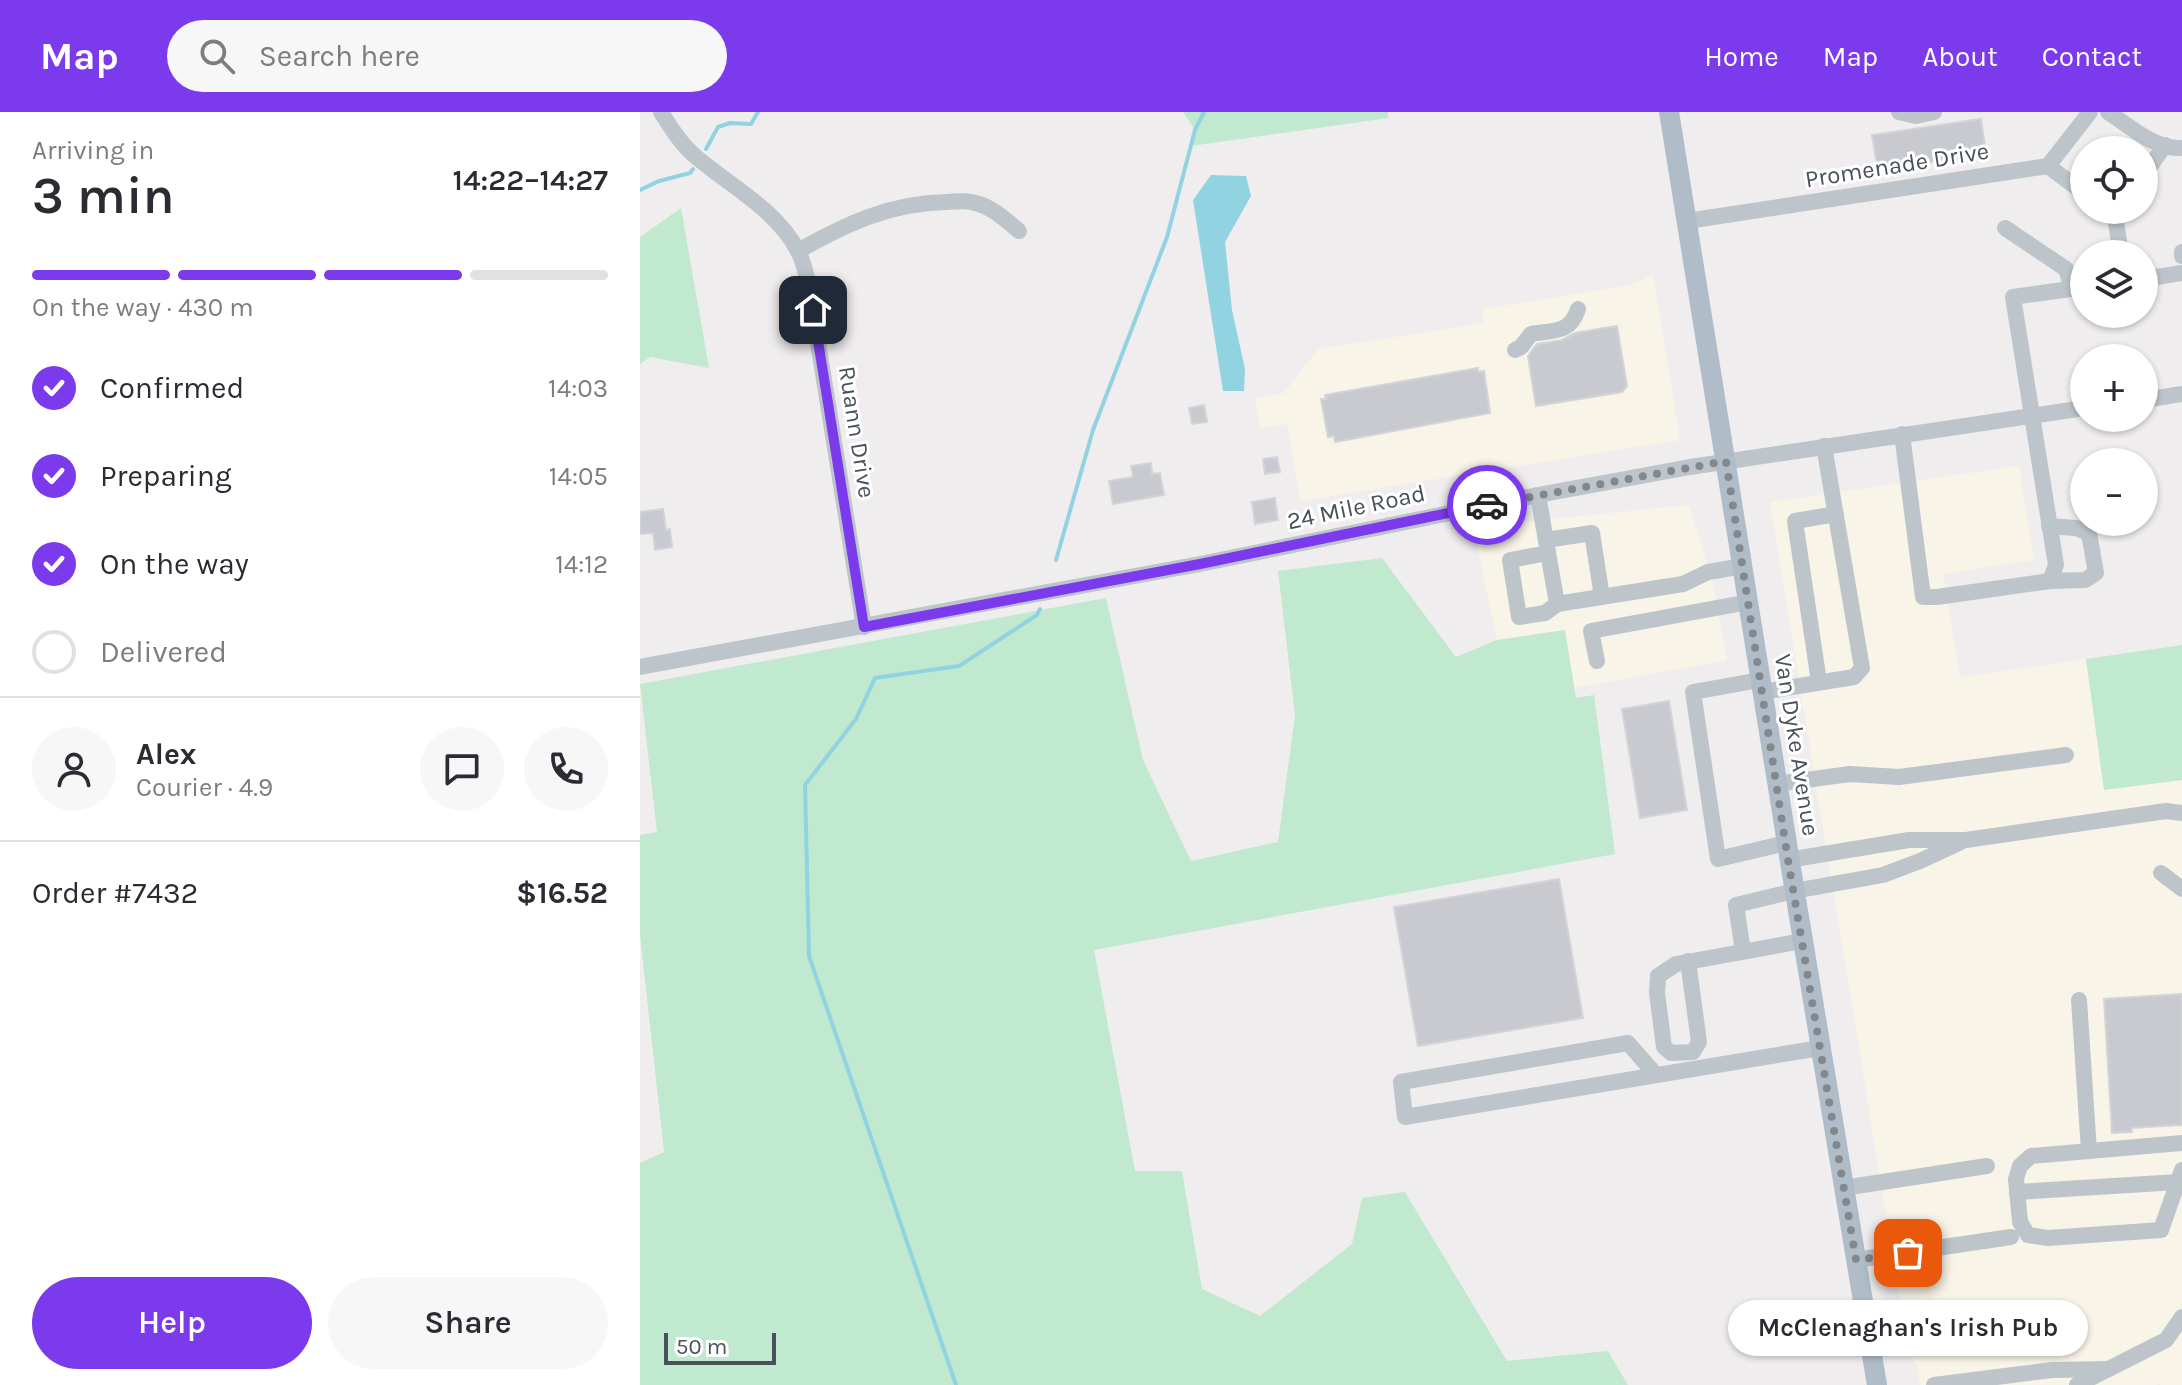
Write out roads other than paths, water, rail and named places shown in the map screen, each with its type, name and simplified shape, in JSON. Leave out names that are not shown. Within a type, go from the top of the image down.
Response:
[{"type":"main road","name":"Van Dyke Avenue","points":[[1669,112],[1776,784],[1877,1385]]},
{"type":"street","name":"Ruann Drive","points":[[661,112],[693,154],[754,201],[780,226],[798,251],[808,281],[864,627]]},
{"type":"street","points":[[1899,112],[1916,116],[1934,112]]},
{"type":"street","points":[[2070,182],[2048,166],[2090,112]]},
{"type":"street","points":[[2108,112],[2149,139],[2174,146]]},
{"type":"street","points":[[2158,161],[2174,146]]},
{"type":"street","name":"Promenade Drive","points":[[1687,221],[2048,166]]},
{"type":"street","points":[[798,251],[836,229],[880,212],[930,203],[971,202],[997,213],[1019,231]]},
{"type":"street","points":[[2005,228],[2066,269],[2070,275]]},
{"type":"street","points":[[2158,277],[2182,273]]},
{"type":"street","points":[[2050,581],[2056,565],[2013,297],[2070,289]]},
{"type":"street","points":[[1515,350],[1531,334],[1565,329],[1578,309]]},
{"type":"street","points":[[2158,398],[2182,394]]},
{"type":"street","name":"24 Mile Road","points":[[640,667],[1200,564],[1538,495],[1726,461],[2070,410]]},
{"type":"street","points":[[1902,434],[1923,597],[2050,581],[2085,580],[2096,573],[2089,533],[2076,528],[2049,526]]},
{"type":"street","points":[[1824,446],[1862,668],[1854,677],[1819,682],[1693,692],[1718,859],[1876,846],[1909,840],[1966,840],[2166,811],[2182,813]]},
{"type":"street","points":[[1538,495],[1557,604]]},
{"type":"street","points":[[1819,682],[1795,521],[1836,514]]},
{"type":"street","points":[[1602,597],[1592,533],[1510,560],[1519,617],[1545,613],[1557,604],[1602,597],[1683,584],[1708,572],[1743,566]]},
{"type":"street","points":[[1597,661],[1591,631],[1749,602]]},
{"type":"street","points":[[1776,784],[1850,774],[1899,777],[2066,755]]},
{"type":"street","points":[[1743,951],[1736,905],[1883,875],[1966,840]]},
{"type":"street","points":[[1876,846],[1883,875]]},
{"type":"street","points":[[2161,873],[2182,889]]},
{"type":"street","points":[[1688,961],[1699,1042],[1693,1052],[1671,1053],[1664,1047],[1657,993],[1658,976],[1676,964],[1688,961],[1802,941]]},
{"type":"street","points":[[2079,1000],[2089,1151]]},
{"type":"street","points":[[1656,1075],[1628,1043],[1401,1082],[1405,1117],[1820,1048]]},
{"type":"street","points":[[2017,1192],[2180,1176],[2161,1230],[2048,1238],[2028,1235],[2020,1222],[2017,1192],[2016,1179],[2020,1166],[2031,1156],[2182,1143]]},
{"type":"street","points":[[1843,1188],[1987,1166]]},
{"type":"street","points":[[1856,1260],[2011,1237]]},
{"type":"street","points":[[2077,1385],[2166,1340],[2182,1317]]},
{"type":"street","points":[[1934,1385],[2052,1370],[2109,1369]]},
{"type":"water","points":[[1211,175],[1246,176],[1251,196],[1225,242],[1232,310],[1245,369],[1244,391],[1223,391],[1193,200]]},
{"type":"waterway","points":[[706,149],[718,127],[730,123],[751,124],[758,112]]},
{"type":"waterway","points":[[1056,560],[1093,430],[1167,237],[1195,130],[1204,112]]},
{"type":"waterway","points":[[640,190],[659,181],[690,173],[693,169]]},
{"type":"waterway","points":[[956,1385],[809,956],[805,785],[856,719],[875,678],[959,666],[1037,615],[1040,609]]},
{"type":"place","name":"McClenaghan's Irish Pub","points":[[1908,1253]]}]
